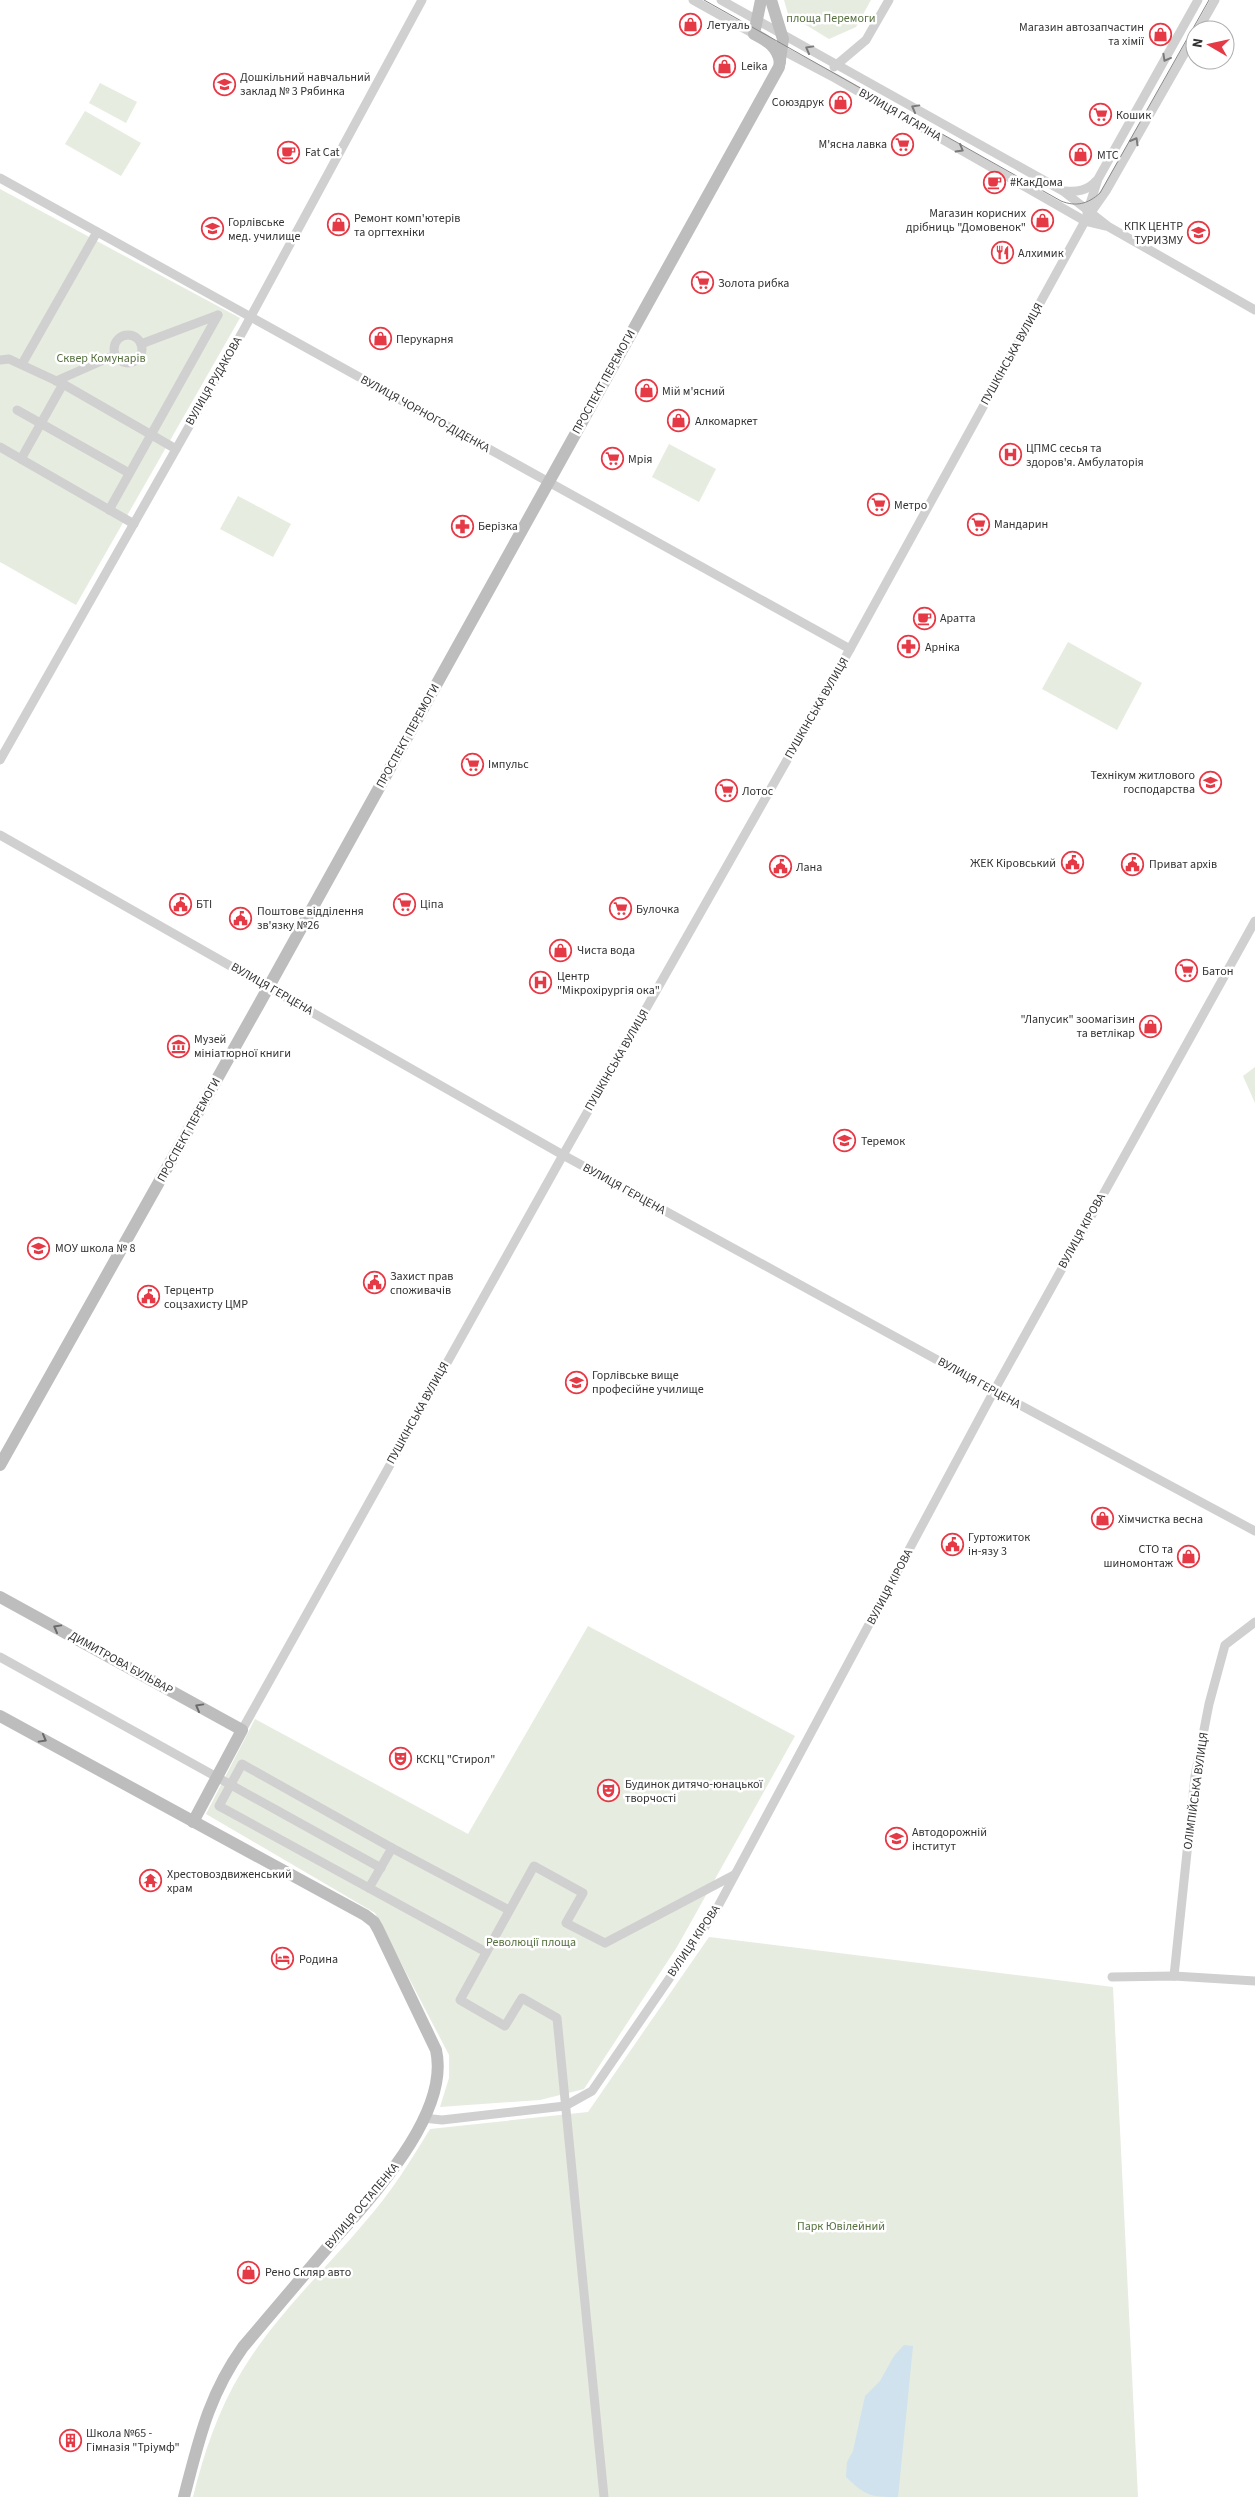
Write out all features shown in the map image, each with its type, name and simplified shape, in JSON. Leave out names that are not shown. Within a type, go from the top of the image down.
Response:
[{"type":"main road","points":[[754,34],[755,19],[760,0]]},
{"type":"main road","points":[[771,0],[781,33],[778,48]]},
{"type":"main road","name":"ВУЛИЦЯ ГАГАРІНА","points":[[754,34],[778,48]]},
{"type":"main road","name":"ПРОСПЕКТ ПЕРЕМОГИ","points":[[0,1465],[268,988],[779,67],[778,48]]},
{"type":"main road","name":"ДИМИТРОВА БУЛЬВАР","points":[[0,1596],[242,1730]]},
{"type":"main road","points":[[0,1716],[193,1822]]},
{"type":"main road","name":"ПУШКІНСЬКА ВУЛИЦЯ","points":[[193,1822],[242,1730]]},
{"type":"main road","name":"ВУЛИЦЯ ОСТАПЕНКА","points":[[184,2497],[207,2411],[225,2372],[243,2347],[399,2162],[423,2118],[437,2075],[438,2062],[436,2050],[374,1922],[365,1915],[193,1822]]},
{"type":"street","name":"ВУЛИЦЯ РУДАКОВА","points":[[0,760],[251,315],[422,0]]},
{"type":"street","name":"ВУЛИЦЯ ГАГАРІНА","points":[[693,0],[754,34]]},
{"type":"street","name":"ВУЛИЦЯ ГАГАРІНА","points":[[721,0],[1064,191],[1109,227],[1255,310]]},
{"type":"street","points":[[826,73],[866,40],[889,0]]},
{"type":"street","name":"ПУШКІНСЬКА ВУЛИЦЯ","points":[[1090,211],[1098,179],[1198,0]]},
{"type":"street","points":[[1204,20],[1215,0]]},
{"type":"street","name":"ВУЛИЦЯ ГАГАРІНА","points":[[778,48],[826,73],[1085,221],[1109,227]]},
{"type":"street","name":"ПУШКІНСЬКА ВУЛИЦЯ","points":[[242,1730],[563,1155],[850,649],[1090,211],[1185,52]]},
{"type":"street","name":"ВУЛИЦЯ ЧОРНОГО-ДІДЕНКА","points":[[0,178],[251,315],[548,483],[850,649]]},
{"type":"street","points":[[1064,191],[1076,192],[1093,184],[1098,179]]},
{"type":"street","points":[[22,364],[98,232]]},
{"type":"street","points":[[108,510],[218,315],[141,344]]},
{"type":"street","points":[[123,336],[133,336],[141,344],[140,357],[130,363],[122,362],[115,355],[114,345],[123,336]]},
{"type":"street","points":[[21,459],[41,423],[59,382],[115,355]]},
{"type":"street","points":[[0,360],[8,359],[22,364],[59,382],[176,449]]},
{"type":"street","points":[[17,410],[129,473]]},
{"type":"street","points":[[0,448],[134,524]]},
{"type":"street","name":"ВУЛИЦЯ ГЕРЦЕНА","points":[[0,835],[563,1155],[994,1391],[1254,1526]]},
{"type":"street","name":"ВУЛИЦЯ КІРОВА","points":[[423,2118],[442,2120],[565,2106],[592,2091],[715,1912],[994,1391],[1255,921]]},
{"type":"street","name":"ОЛІМПІЙСЬКА ВУЛИЦЯ","points":[[1174,1976],[1195,1776],[1209,1704],[1225,1645],[1255,1622]]},
{"type":"street","points":[[0,1657],[381,1868]]},
{"type":"street","points":[[486,1952],[219,1806],[231,1784],[242,1764],[392,1848],[509,1910]]},
{"type":"street","points":[[369,1888],[392,1848]]},
{"type":"street","points":[[604,2497],[556,2018],[522,1998],[505,2026],[460,2000],[534,1866],[583,1893],[566,1922],[605,1943],[734,1875]]},
{"type":"street","points":[[1112,1977],[1174,1976],[1255,1981]]},
{"type":"green space","name":"площа Перемоги","points":[[784,0],[871,0],[856,27],[829,39],[788,14]]},
{"type":"green space","points":[[100,83],[137,102],[126,123],[89,103]]},
{"type":"green space","points":[[85,111],[141,143],[121,176],[65,144]]},
{"type":"green space","name":"Сквер Комунарів","points":[[0,189],[240,318],[76,605],[0,562]]},
{"type":"green space","points":[[669,444],[716,469],[699,502],[652,477]]},
{"type":"green space","points":[[238,496],[291,524],[273,557],[220,529]]},
{"type":"green space","points":[[1068,642],[1142,683],[1117,730],[1042,689]]},
{"type":"green space","points":[[1255,1067],[1255,1103],[1243,1076]]},
{"type":"green space","name":"Революції площа","points":[[588,1626],[795,1736],[677,1947],[584,2089],[540,2100],[440,2107],[449,2078],[449,2055],[375,1913],[206,1814],[255,1719],[468,1834]]},
{"type":"green space","name":"Парк Ювілейний","points":[[709,1937],[1113,1987],[1138,2497],[193,2497],[213,2432],[233,2386],[242,2371],[269,2331],[383,2200],[430,2129],[588,2112]]},
{"type":"water","points":[[904,2345],[913,2346],[898,2497],[875,2496],[864,2492],[846,2477],[847,2462],[853,2451],[865,2396],[880,2381],[894,2356]]},
{"type":"tram line","points":[[704,0],[1061,201],[1072,204],[1086,202],[1100,193],[1209,0]]},
{"type":"place","name":"Летуаль","points":[[691,25]]},
{"type":"place","name":"Магазин автозапчастин та хімії","points":[[1160,34]]},
{"type":"place","name":"Leika","points":[[725,66]]},
{"type":"place","name":"Дошкільний навчальний заклад № 3 Рябинка","points":[[224,84]]},
{"type":"place","name":"Союздрук","points":[[840,102]]},
{"type":"place","name":"Кошик","points":[[1100,115]]},
{"type":"place","name":"М'ясна лавка","points":[[903,144]]},
{"type":"place","name":"Fat Cat","points":[[289,152]]},
{"type":"place","name":"МТС","points":[[1081,155]]},
{"type":"place","name":"#КакДома","points":[[994,182]]},
{"type":"place","name":"Магазин корисних дрібниць \"Домовенок\"","points":[[1042,220]]},
{"type":"place","name":"Ремонт комп'ютерів та оргтехніки","points":[[338,225]]},
{"type":"place","name":"Горлівське мед. училище","points":[[212,229]]},
{"type":"place","name":"КПК ЦЕНТР ТУРИЗМУ","points":[[1199,233]]},
{"type":"place","name":"Алхимик","points":[[1002,253]]},
{"type":"place","name":"Золота рибка","points":[[702,283]]},
{"type":"place","name":"Перукарня","points":[[380,339]]},
{"type":"place","name":"Мій м'ясний","points":[[646,391]]},
{"type":"place","name":"Алкомаркет","points":[[679,421]]},
{"type":"place","name":"ЦПМС сесья та здоров'я. Амбулаторія","points":[[1010,455]]},
{"type":"place","name":"Мрія","points":[[612,459]]},
{"type":"place","name":"Метро","points":[[878,505]]},
{"type":"place","name":"Мандарин","points":[[978,524]]},
{"type":"place","name":"Берізка","points":[[462,526]]},
{"type":"place","name":"Аратта","points":[[924,618]]},
{"type":"place","name":"Арніка","points":[[909,647]]},
{"type":"place","name":"Імпульс","points":[[472,764]]},
{"type":"place","name":"Технікум житлового господарства","points":[[1211,782]]},
{"type":"place","name":"Лотос","points":[[726,791]]},
{"type":"place","name":"ЖЕК Кіровський","points":[[1072,863]]},
{"type":"place","name":"Приват архів","points":[[1133,864]]},
{"type":"place","name":"Лана","points":[[780,867]]},
{"type":"place","name":"БТІ","points":[[180,904]]},
{"type":"place","name":"Ціпа","points":[[404,904]]},
{"type":"place","name":"Булочка","points":[[620,909]]},
{"type":"place","name":"Поштове відділення зв'язку №26","points":[[241,918]]},
{"type":"place","name":"Чиста вода","points":[[561,950]]},
{"type":"place","name":"Батон","points":[[1186,971]]},
{"type":"place","name":"Центр \"Мікрохірургія ока\"","points":[[541,983]]},
{"type":"place","name":"\"Лапусик\" зоомагізин та ветлікар","points":[[1151,1026]]},
{"type":"place","name":"Музей мініатюрної книги","points":[[178,1046]]},
{"type":"place","name":"Теремок","points":[[845,1141]]},
{"type":"place","name":"МОУ школа № 8","points":[[39,1248]]},
{"type":"place","name":"Захист прав споживачів","points":[[374,1283]]},
{"type":"place","name":"Терцентр соцзахисту ЦМР","points":[[148,1297]]},
{"type":"place","name":"Горлівське вище професійне училище","points":[[576,1382]]},
{"type":"place","name":"Хімчистка весна","points":[[1102,1519]]},
{"type":"place","name":"Гуртожиток ін-язу 3","points":[[952,1544]]},
{"type":"place","name":"СТО та шиномонтаж","points":[[1189,1556]]},
{"type":"place","name":"КСКЦ \"Стирол\"","points":[[400,1759]]},
{"type":"place","name":"Будинок дитячо-юнацької творчості","points":[[609,1791]]},
{"type":"place","name":"Автодорожній інститут","points":[[896,1839]]},
{"type":"place","name":"Хрестовоздвиженський храм","points":[[151,1881]]},
{"type":"place","name":"Родина","points":[[283,1959]]},
{"type":"place","name":"Рено Скляр авто","points":[[249,2272]]},
{"type":"place","name":"Школа №65 - Гімназія \"Тріумф\"","points":[[70,2440]]}]
